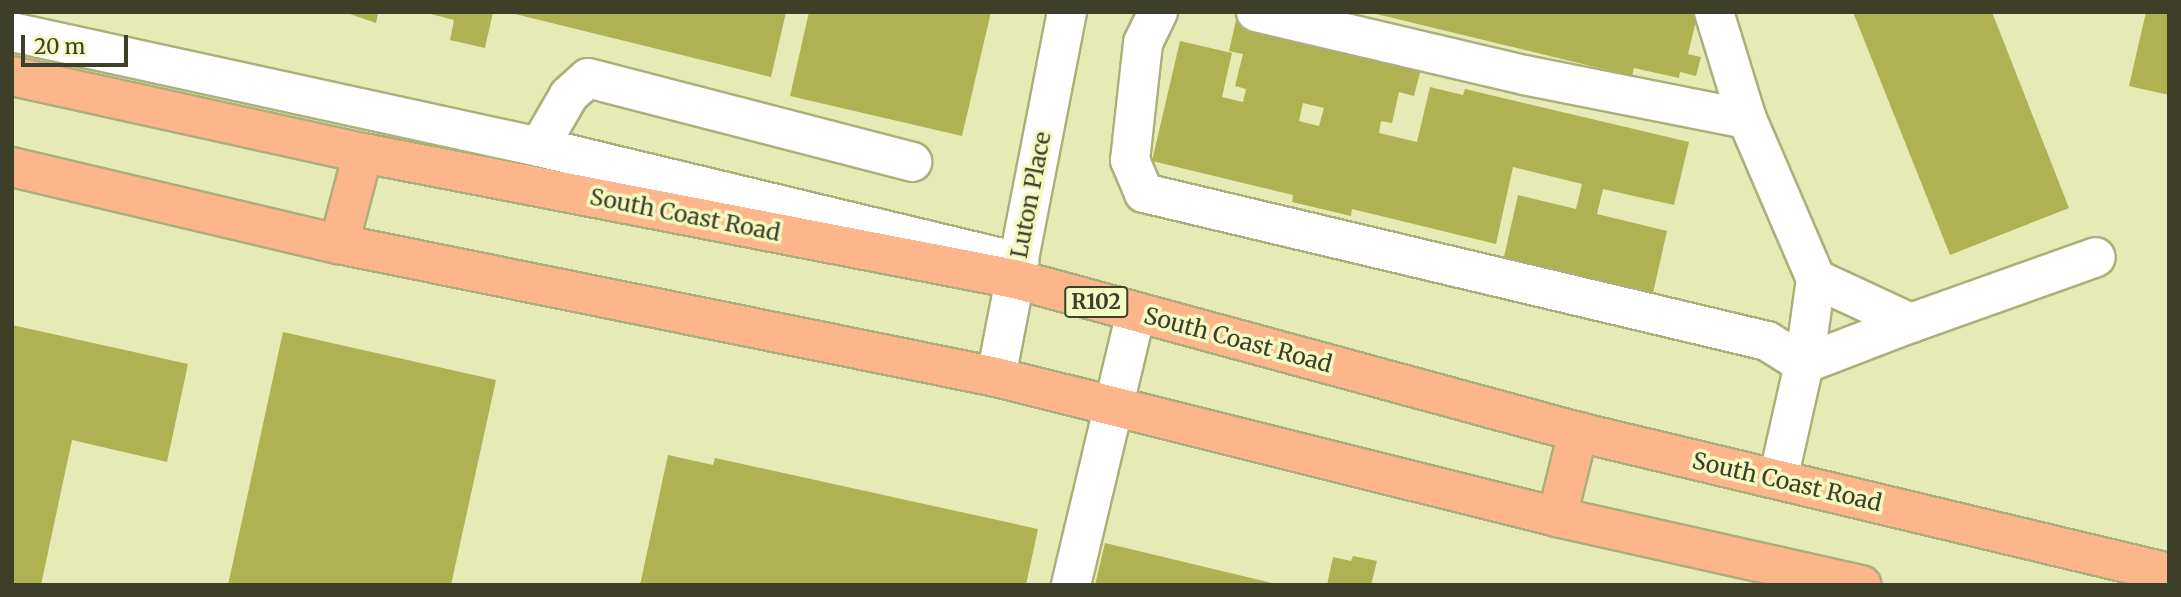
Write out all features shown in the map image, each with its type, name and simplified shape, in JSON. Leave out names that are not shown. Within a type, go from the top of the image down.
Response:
[{"type":"highway","name":"South Coast Road","points":[[12,76],[363,153],[1017,270],[1136,313],[1578,432],[2169,573]]},
{"type":"highway","points":[[339,244],[363,153]]},
{"type":"highway","points":[[12,167],[339,244],[996,377],[1557,517],[1862,585]]},
{"type":"highway","points":[[1557,517],[1578,432]]},
{"type":"lane","name":"Luton Place","points":[[996,377],[1066,12]]},
{"type":"lane","points":[[1158,12],[1143,43],[1130,160],[1144,193],[1767,341],[1804,364]]},
{"type":"lane","points":[[1256,12],[1524,75],[1747,119]]},
{"type":"lane","points":[[1714,12],[1747,119],[1816,279],[1804,364],[1778,479]]},
{"type":"lane","points":[[12,32],[539,147],[1017,270]]},
{"type":"lane","points":[[539,147],[578,84],[602,79],[912,162]]},
{"type":"lane","points":[[1804,364],[2096,257]]},
{"type":"lane","points":[[1816,279],[1911,323]]},
{"type":"lane","points":[[1071,585],[1136,313]]},
{"type":"building","points":[[344,12],[378,12],[376,23]]},
{"type":"building","points":[[423,12],[493,12],[485,48],[450,40],[454,20]]},
{"type":"building","points":[[507,12],[786,12],[771,77]]},
{"type":"building","points":[[809,12],[991,12],[962,136],[790,96]]},
{"type":"building","points":[[1368,12],[1692,12],[1696,21],[1688,54],[1701,57],[1696,76],[1680,72],[1679,78],[1634,68],[1632,76]]},
{"type":"building","points":[[1853,12],[1992,12],[2069,208],[1950,255]]},
{"type":"building","points":[[2146,12],[2169,12],[2169,95],[2129,86]]},
{"type":"building","points":[[1236,20],[1422,65],[1414,96],[1399,92],[1392,123],[1381,121],[1379,133],[1417,142],[1430,87],[1463,95],[1465,89],[1689,142],[1674,205],[1603,189],[1597,214],[1667,231],[1653,293],[1504,257],[1518,195],[1576,209],[1582,184],[1513,167],[1496,244],[1352,209],[1351,216],[1292,202],[1293,195],[1152,161],[1180,41],[1232,53],[1222,97],[1243,102],[1246,89],[1235,86],[1243,54],[1229,51]],"holes":[[[1303,103],[1324,108],[1319,126],[1299,121]]]},
{"type":"building","points":[[12,325],[188,364],[167,462],[72,440],[41,585],[12,585]]},
{"type":"building","points":[[283,332],[496,380],[451,585],[228,585]]},
{"type":"building","points":[[668,455],[713,465],[715,458],[1038,529],[1026,585],[640,585]]},
{"type":"building","points":[[1105,543],[1276,584],[1276,585],[1095,585]]},
{"type":"building","points":[[1353,556],[1377,561],[1371,585],[1327,585],[1333,557],[1351,561]]}]
